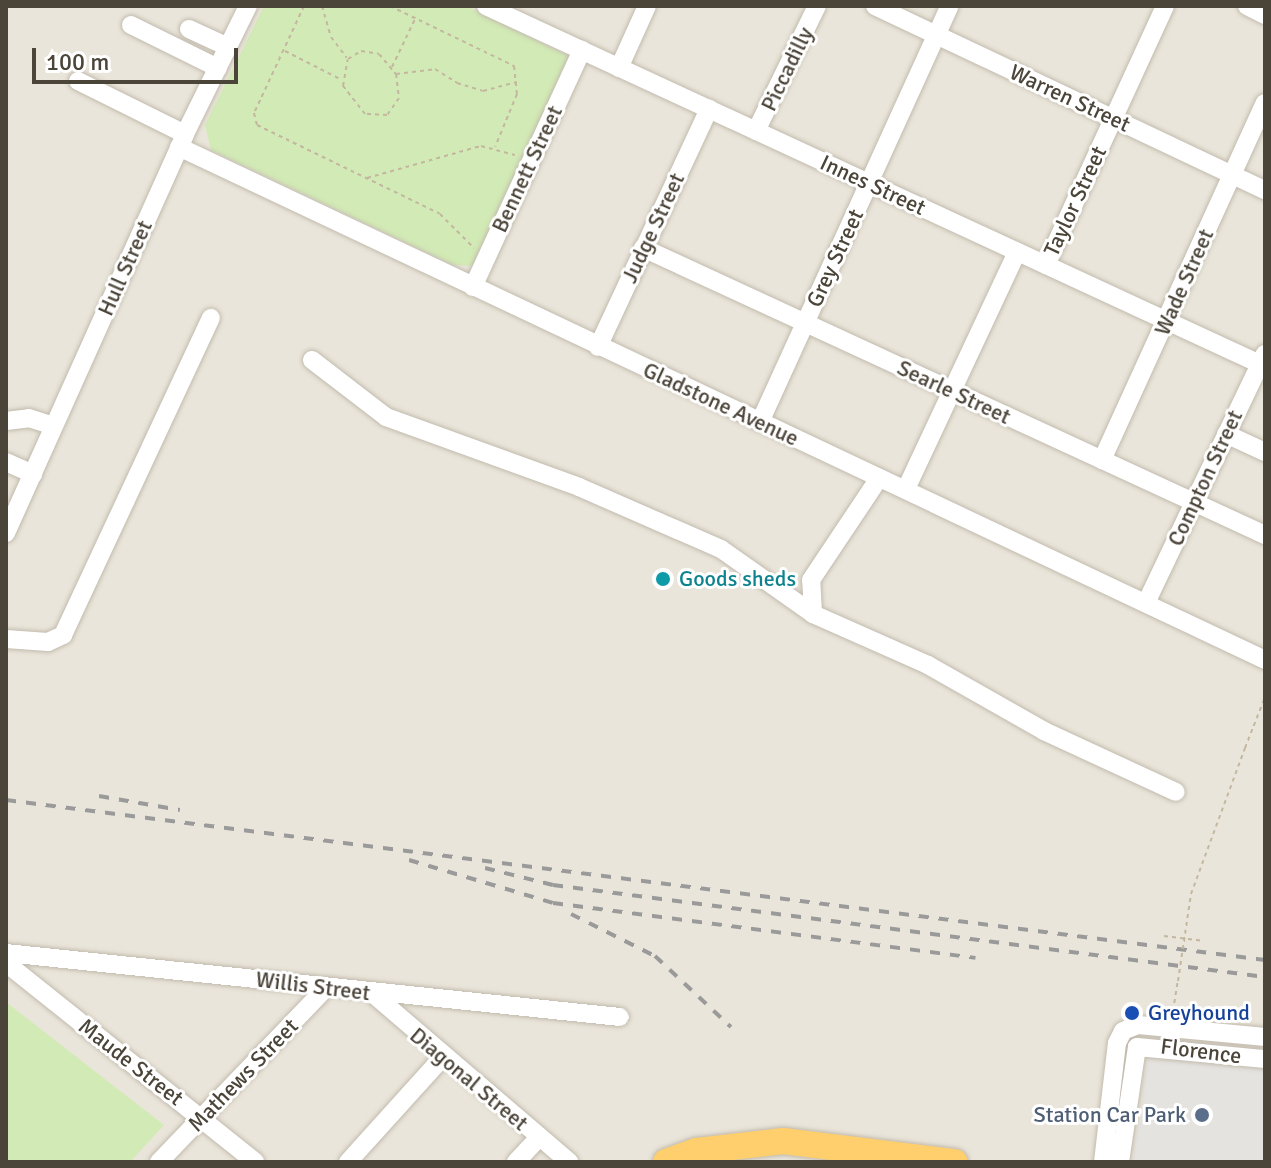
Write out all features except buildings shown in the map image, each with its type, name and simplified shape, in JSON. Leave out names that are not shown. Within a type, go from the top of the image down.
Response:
[{"type":"highway","points":[[666,1162],[697,1151],[783,1141],[955,1162]]},
{"type":"street","name":"Hull Street","points":[[7,530],[182,140],[248,6]]},
{"type":"street","name":"Innes Street","points":[[486,6],[1168,321],[1263,359]]},
{"type":"street","points":[[619,68],[647,6]]},
{"type":"street","name":"Piccadilly","points":[[756,131],[817,6]]},
{"type":"street","name":"Warren Street","points":[[875,6],[1265,190]]},
{"type":"street","name":"Grey Street","points":[[760,422],[950,6]]},
{"type":"street","name":"Taylor Street","points":[[1046,265],[1165,6]]},
{"type":"street","points":[[1247,6],[1265,15]]},
{"type":"street","points":[[131,25],[218,68]]},
{"type":"street","points":[[189,29],[228,47]]},
{"type":"street","name":"Bennett Street","points":[[473,287],[582,50]]},
{"type":"street","name":"Gladstone Avenue","points":[[78,81],[182,140],[473,287],[1265,660]]},
{"type":"street","name":"Wade Street","points":[[1102,460],[1265,103]]},
{"type":"street","name":"Judge Street","points":[[598,347],[709,109]]},
{"type":"street","name":"Searle Street","points":[[643,248],[1265,535]]},
{"type":"street","points":[[906,489],[1017,252]]},
{"type":"street","points":[[6,639],[48,642],[63,635],[211,318]]},
{"type":"street","name":"Compton Street","points":[[1146,603],[1263,359]]},
{"type":"street","points":[[312,360],[386,417],[579,487],[721,549],[813,614],[928,665],[1044,731],[1176,792]]},
{"type":"street","points":[[6,421],[29,418],[54,426]]},
{"type":"street","points":[[1226,434],[1265,452]]},
{"type":"street","points":[[6,462],[33,474]]},
{"type":"street","points":[[813,614],[811,580],[879,478]]},
{"type":"street","name":"Willis Street","points":[[6,953],[620,1017]]},
{"type":"street","name":"Maude Street","points":[[6,963],[255,1162]]},
{"type":"street","name":"Mathews Street","points":[[159,1162],[327,987]]},
{"type":"street","name":"Diagonal Street","points":[[372,993],[442,1058],[569,1162]]},
{"type":"street","points":[[1123,1031],[1138,1025],[1265,1037]]},
{"type":"street","points":[[1177,1048],[1179,1029]]},
{"type":"street","points":[[1103,1162],[1137,1047],[1123,1031]]},
{"type":"street","points":[[1120,1162],[1116,1119],[1123,1031]]},
{"type":"street","name":"Florence","points":[[1137,1047],[1177,1048],[1265,1059]]},
{"type":"street","points":[[348,1162],[442,1058]]},
{"type":"street","points":[[516,1162],[538,1138]]},
{"type":"path","points":[[304,6],[254,113],[257,125],[440,214],[486,259]]},
{"type":"path","points":[[322,6],[331,37],[348,59]]},
{"type":"path","points":[[390,6],[510,61],[519,82],[495,147]]},
{"type":"path","points":[[391,68],[415,18]]},
{"type":"path","points":[[283,50],[341,79],[353,104],[377,116],[387,115],[399,98],[396,74],[370,51],[354,53],[348,59],[341,79]]},
{"type":"path","points":[[396,74],[435,69],[457,83],[483,91],[519,82]]},
{"type":"path","points":[[365,179],[456,151],[495,147],[530,162]]},
{"type":"path","points":[[1176,995],[1191,894],[1265,697]]},
{"type":"path","points":[[1164,936],[1203,941]]},
{"type":"shaded area","points":[[6,6],[1265,6],[1265,1162],[6,1162]]},
{"type":"shaded area","name":"Station Car Park","points":[[1148,1056],[1265,1069],[1265,1162],[1133,1162]]},
{"type":"green space","points":[[264,6],[466,6],[567,55],[569,60],[475,266],[453,265],[211,150],[205,125]]},
{"type":"green space","points":[[6,1002],[164,1125],[130,1162],[6,1162]]},
{"type":"railway","points":[[99,796],[180,810]]},
{"type":"railway","points":[[6,800],[1265,960]]},
{"type":"railway","points":[[409,860],[553,903],[975,958]]},
{"type":"railway","points":[[485,868],[553,885],[1265,977]]},
{"type":"railway","points":[[571,914],[655,956],[731,1027]]},
{"type":"place","name":"Goods sheds","points":[[663,579]]},
{"type":"place","name":"Greyhound","points":[[1132,1013]]},
{"type":"place","name":"Station Car Park","points":[[1202,1115]]}]
